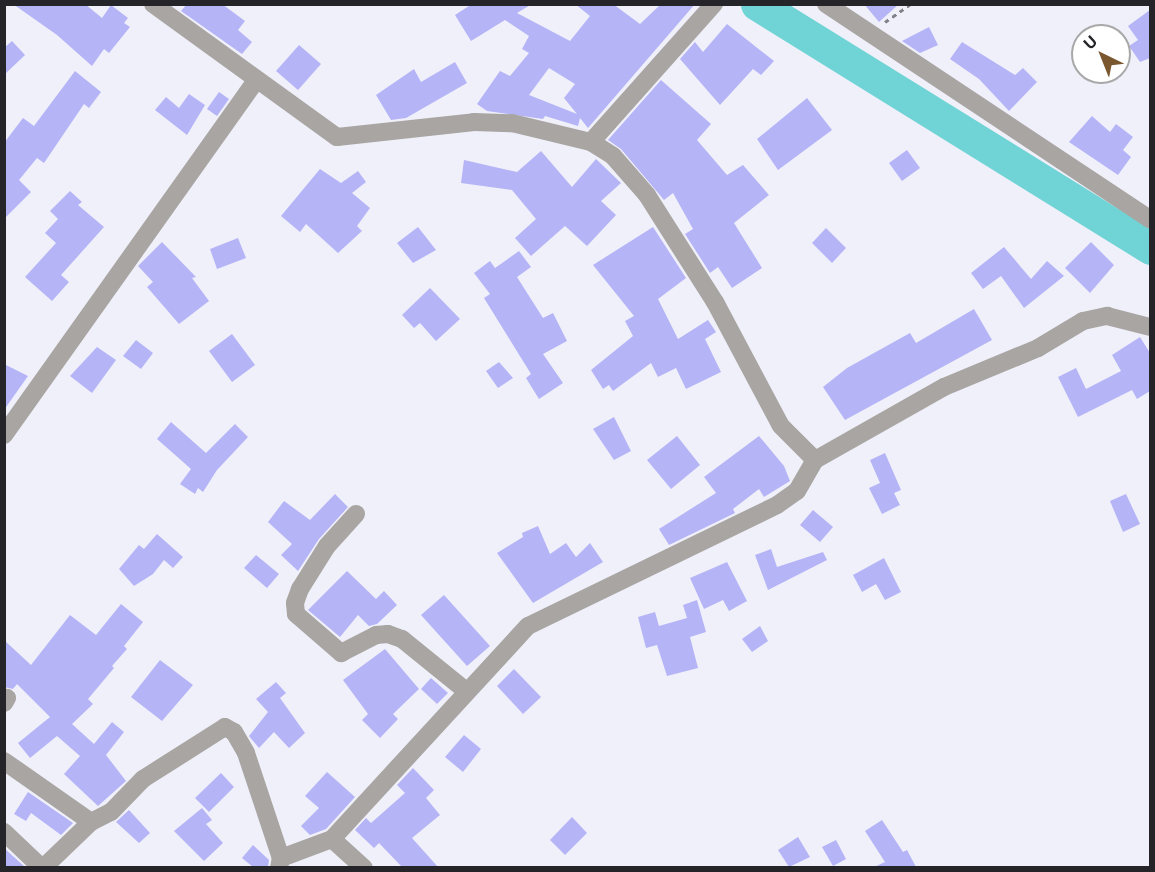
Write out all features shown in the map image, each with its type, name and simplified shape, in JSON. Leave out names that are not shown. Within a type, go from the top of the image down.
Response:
[{"type":"street","points":[[826,4],[867,34],[1150,219]]},
{"type":"street","points":[[156,5],[337,137],[474,122],[512,123],[591,141],[613,156],[647,195],[716,302],[781,426],[815,460]]},
{"type":"street","points":[[591,141],[704,8]]},
{"type":"street","points":[[4,435],[256,80]]},
{"type":"street","points":[[4,832],[43,867],[91,822],[111,812],[160,767],[225,726],[234,732],[246,753],[280,863],[332,839],[465,690],[528,626],[777,505],[797,491],[815,460],[944,387],[1038,348],[1083,321],[1107,316],[1150,327]]},
{"type":"street","points":[[356,514],[327,546],[300,589],[295,603],[296,614],[341,653],[376,635],[388,634],[402,639],[465,690]]},
{"type":"street","points":[[4,761],[91,822]]},
{"type":"street","points":[[332,839],[364,867]]},
{"type":"path","points":[[867,34],[911,4]]},
{"type":"building","points":[[13,4],[85,4],[102,18],[111,5],[128,18],[124,23],[130,27],[109,53],[104,49],[92,66],[57,35]]},
{"type":"building","points":[[187,4],[222,4],[245,21],[238,30],[252,42],[242,54],[181,11]]},
{"type":"building","points":[[472,4],[532,4],[517,13],[570,41],[590,16],[575,4],[613,4],[640,24],[661,4],[695,4],[588,128],[580,118],[578,126],[545,116],[543,119],[487,111],[477,104],[500,71],[510,76],[529,53],[522,49],[529,36],[505,20],[471,41],[455,15]],"holes":[[[549,68],[575,84],[564,98],[577,114],[529,95]]]},
{"type":"building","points":[[864,4],[899,4],[879,22]]},
{"type":"building","points":[[1150,10],[1150,58],[1140,62],[1131,49],[1131,45],[1138,40],[1131,30],[1131,24]]},
{"type":"building","points":[[727,24],[774,61],[761,75],[753,69],[720,105],[680,59],[695,42],[703,52]]},
{"type":"building","points":[[929,27],[938,45],[920,53],[902,41]]},
{"type":"building","points":[[12,41],[25,55],[4,75],[4,48]]},
{"type":"building","points":[[962,42],[1015,75],[1023,68],[1037,82],[1009,111],[979,79],[950,59]]},
{"type":"building","points":[[299,45],[321,64],[298,90],[276,71]]},
{"type":"building","points":[[455,62],[467,83],[406,118],[391,120],[376,95],[414,69],[421,82]]},
{"type":"building","points":[[75,71],[101,92],[89,108],[84,104],[44,163],[37,158],[19,180],[31,192],[4,219],[4,143],[23,118],[34,126]]},
{"type":"building","points":[[661,80],[711,124],[697,140],[727,175],[743,165],[769,195],[734,223],[762,268],[732,288],[718,267],[710,273],[685,234],[693,229],[673,193],[664,200],[621,149],[608,140]]},
{"type":"building","points":[[219,92],[229,99],[217,116],[207,109]]},
{"type":"building","points":[[189,94],[205,105],[187,135],[155,110],[166,97],[179,108]]},
{"type":"building","points":[[807,98],[832,130],[778,170],[757,139]]},
{"type":"building","points":[[1092,116],[1110,132],[1116,124],[1133,137],[1123,150],[1131,157],[1118,175],[1069,142]]},
{"type":"building","points":[[907,150],[920,168],[902,181],[889,163]]},
{"type":"building","points":[[541,151],[572,187],[596,159],[621,183],[601,201],[616,215],[587,246],[565,226],[531,256],[515,238],[536,219],[512,190],[461,183],[464,160],[517,172]]},
{"type":"building","points":[[320,169],[341,183],[358,171],[366,182],[352,193],[370,208],[357,226],[362,231],[338,253],[306,224],[300,232],[281,216]]},
{"type":"building","points":[[70,191],[82,202],[78,205],[104,227],[61,275],[69,282],[52,301],[25,277],[56,243],[45,233],[58,219],[50,211]]},
{"type":"building","points":[[418,227],[436,250],[413,263],[397,243]]},
{"type":"building","points":[[653,227],[686,278],[658,299],[678,339],[708,320],[716,332],[705,339],[721,372],[686,389],[676,368],[658,377],[651,363],[613,391],[609,385],[603,389],[591,370],[633,336],[625,321],[634,316],[593,265]]},
{"type":"building","points":[[826,228],[846,248],[832,263],[812,243]]},
{"type":"building","points":[[238,238],[246,258],[217,269],[210,249]]},
{"type":"building","points":[[162,242],[196,277],[192,278],[209,301],[179,324],[147,287],[153,282],[138,266]]},
{"type":"building","points":[[1091,242],[1114,265],[1090,293],[1065,268]]},
{"type":"building","points":[[1004,247],[1031,279],[1047,261],[1064,276],[1024,308],[1001,276],[983,289],[971,273]]},
{"type":"building","points":[[519,251],[531,267],[517,277],[543,318],[553,313],[567,341],[543,354],[563,383],[539,399],[526,378],[531,374],[484,298],[490,294],[474,273],[490,261],[495,268]]},
{"type":"building","points":[[430,288],[460,319],[436,341],[420,323],[414,328],[402,315]]},
{"type":"building","points":[[974,309],[992,340],[845,420],[823,387],[847,368],[910,333],[916,343]]},
{"type":"building","points":[[232,334],[255,365],[232,382],[209,351]]},
{"type":"building","points":[[1140,337],[1150,353],[1150,391],[1137,399],[1132,390],[1078,417],[1058,377],[1076,368],[1086,389],[1121,371],[1112,355]]},
{"type":"building","points":[[136,340],[153,353],[141,369],[123,356]]},
{"type":"building","points":[[97,347],[116,360],[92,393],[70,376]]},
{"type":"building","points":[[499,362],[513,378],[498,388],[486,371]]},
{"type":"building","points":[[4,364],[28,376],[4,410]]},
{"type":"building","points":[[614,417],[631,451],[614,460],[593,429]]},
{"type":"building","points":[[171,422],[206,453],[235,424],[248,437],[217,470],[203,492],[198,488],[195,494],[180,484],[191,469],[157,439]]},
{"type":"building","points":[[677,436],[700,465],[671,489],[647,460]]},
{"type":"building","points":[[759,436],[784,466],[790,481],[764,497],[759,489],[733,509],[735,513],[669,545],[659,529],[716,493],[704,477]]},
{"type":"building","points":[[885,453],[901,490],[894,493],[900,505],[882,514],[869,488],[880,483],[870,460]]},
{"type":"building","points":[[335,494],[348,507],[319,539],[298,571],[281,555],[292,544],[268,522],[284,501],[310,520]]},
{"type":"building","points":[[1126,494],[1140,524],[1123,532],[1110,501]]},
{"type":"building","points":[[813,510],[833,527],[820,542],[800,525]]},
{"type":"building","points":[[538,526],[550,554],[566,543],[576,557],[590,543],[603,562],[533,603],[497,553],[523,537],[522,533]]},
{"type":"building","points":[[157,534],[183,557],[173,568],[164,560],[153,574],[134,586],[119,569],[139,545],[144,549]]},
{"type":"building","points":[[771,549],[777,567],[823,552],[827,560],[768,590],[755,555]]},
{"type":"building","points":[[256,555],[279,574],[267,588],[244,568]]},
{"type":"building","points":[[884,558],[901,592],[885,600],[876,584],[862,592],[853,575]]},
{"type":"building","points":[[727,562],[747,601],[729,611],[723,600],[704,609],[690,578]]},
{"type":"building","points":[[347,571],[376,599],[384,591],[397,605],[377,624],[369,626],[358,615],[340,637],[308,610]]},
{"type":"building","points":[[444,595],[490,646],[467,666],[421,615]]},
{"type":"building","points":[[697,600],[706,632],[690,637],[698,668],[667,676],[657,645],[646,648],[638,617],[655,612],[659,626],[687,618],[683,605]]},
{"type":"building","points":[[121,604],[143,622],[124,646],[127,649],[112,666],[114,668],[88,699],[93,704],[72,724],[94,744],[112,722],[124,732],[106,755],[126,781],[98,806],[64,774],[80,756],[57,736],[30,758],[18,743],[50,717],[17,684],[13,689],[4,687],[4,640],[31,665],[70,615],[96,635]]},
{"type":"building","points":[[760,626],[768,641],[752,652],[742,639]]},
{"type":"building","points":[[385,649],[419,689],[393,714],[398,719],[380,738],[362,720],[368,714],[343,680]]},
{"type":"building","points":[[160,660],[193,685],[162,721],[131,697]]},
{"type":"building","points":[[514,669],[541,697],[523,714],[497,686]]},
{"type":"building","points":[[431,678],[448,693],[437,704],[421,689]]},
{"type":"building","points":[[276,682],[286,693],[280,698],[305,733],[289,748],[274,732],[259,748],[249,736],[268,712],[256,699]]},
{"type":"building","points":[[464,735],[481,749],[463,772],[445,757]]},
{"type":"building","points":[[413,768],[434,790],[426,798],[440,815],[412,838],[438,867],[402,867],[379,843],[374,848],[355,830],[366,818],[371,823],[405,793],[397,785]]},
{"type":"building","points":[[327,772],[355,797],[326,829],[310,835],[301,826],[319,808],[305,796]]},
{"type":"building","points":[[221,773],[234,787],[209,812],[195,798]]},
{"type":"building","points":[[28,792],[73,823],[61,835],[31,813],[26,821],[14,814]]},
{"type":"building","points":[[202,808],[212,820],[206,824],[223,843],[204,861],[174,831]]},
{"type":"building","points":[[129,810],[150,833],[139,843],[116,822]]},
{"type":"building","points":[[572,817],[587,833],[565,855],[550,840]]},
{"type":"building","points":[[882,820],[903,852],[907,850],[916,867],[874,867],[885,862],[865,831]]},
{"type":"building","points":[[798,837],[810,857],[789,867],[778,850]]},
{"type":"building","points":[[836,840],[846,859],[833,866],[822,847]]},
{"type":"building","points":[[253,845],[269,860],[268,867],[253,867],[242,858]]},
{"type":"building","points":[[4,848],[25,867],[4,867]]},
{"type":"waterway","points":[[757,4],[1150,248]]}]
